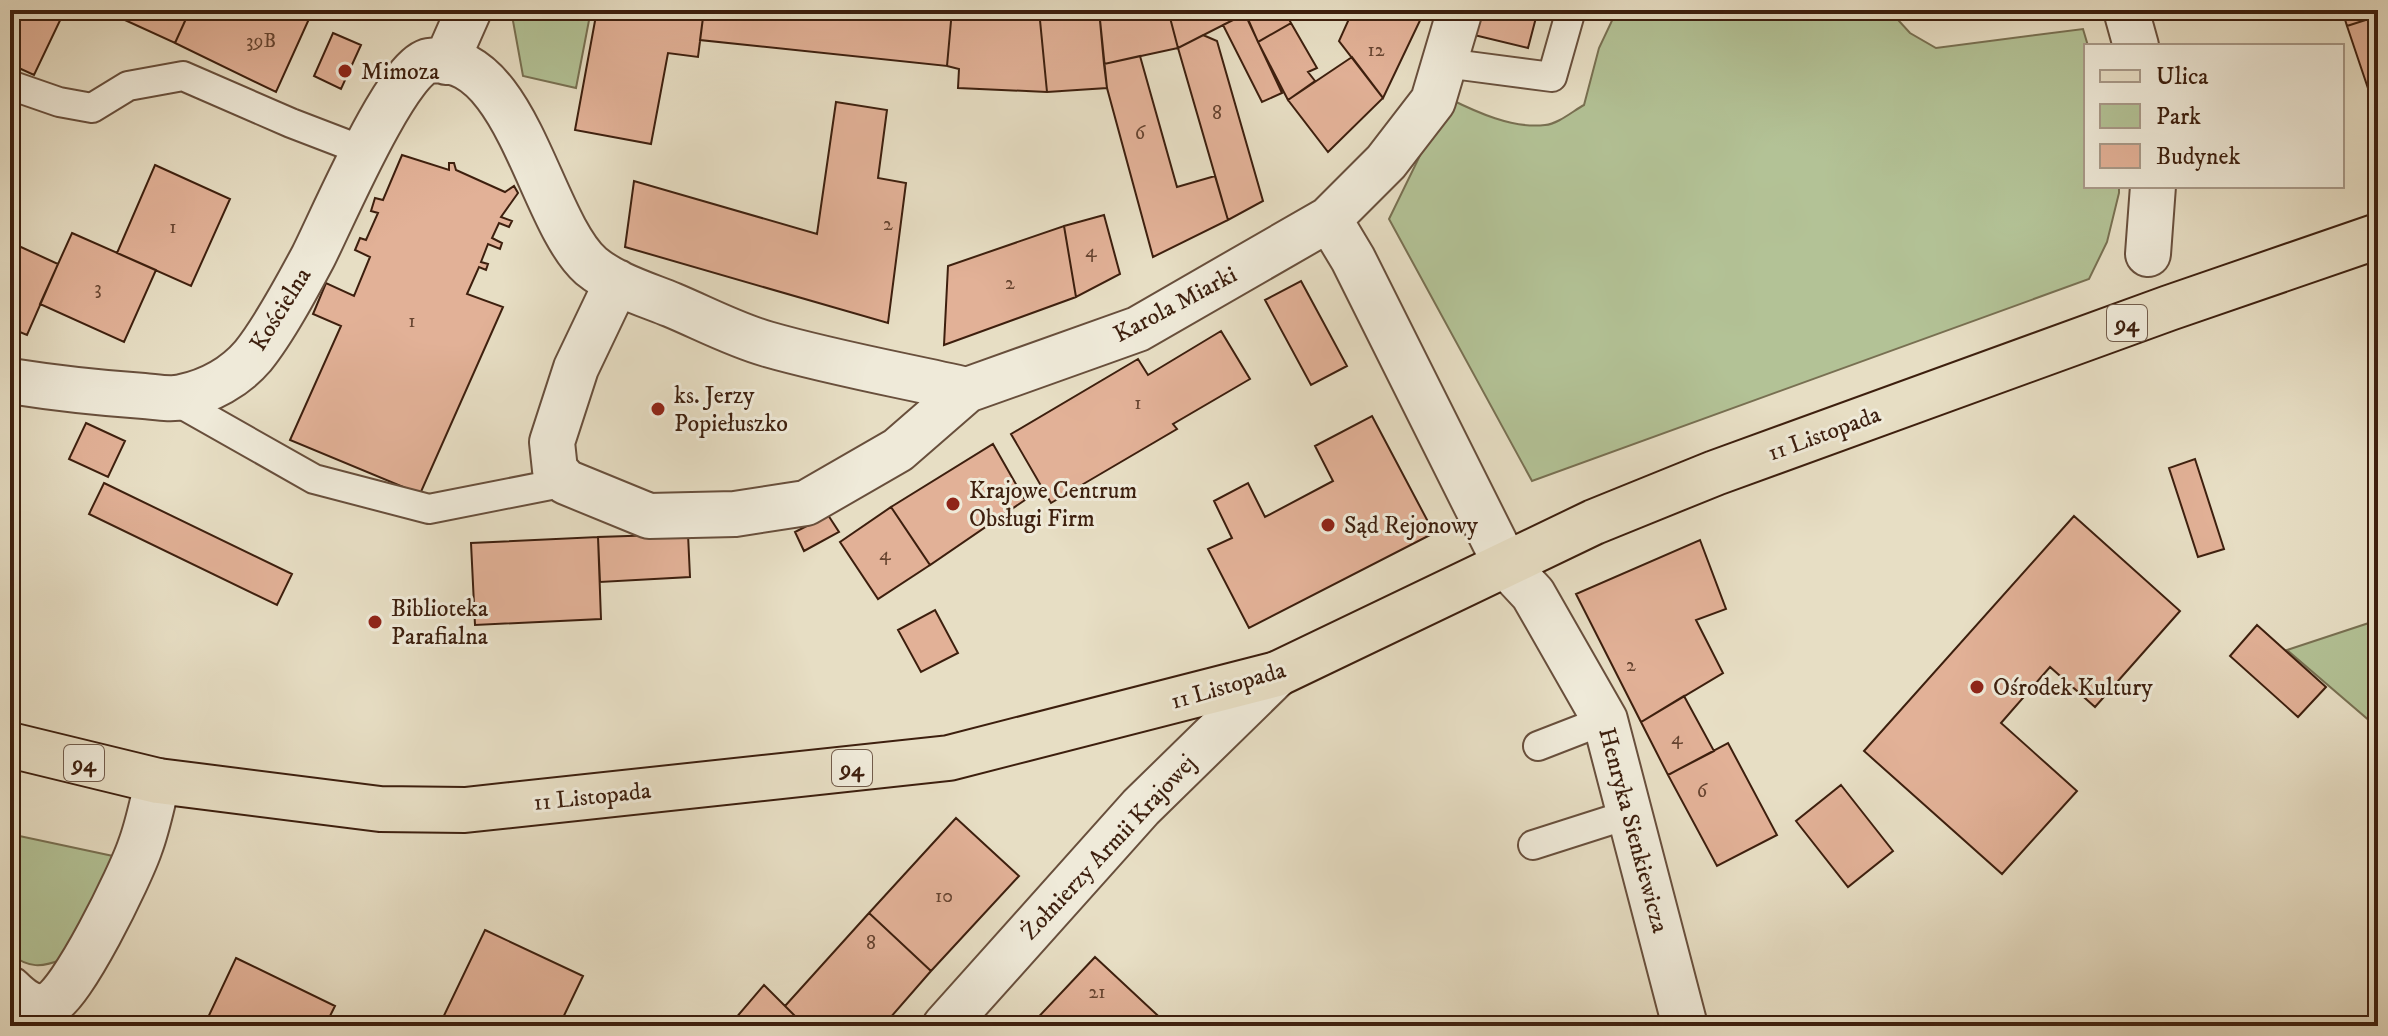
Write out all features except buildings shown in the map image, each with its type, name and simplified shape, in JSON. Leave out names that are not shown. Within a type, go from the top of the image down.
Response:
[{"type":"main road","name":"11 Listopada","points":[[10,745],[158,781],[380,809],[465,810],[949,758],[1277,674],[1594,522],[1715,473],[2169,308],[2378,236]]},
{"type":"street","points":[[469,10],[446,62],[481,76],[494,89],[536,167],[568,239],[591,266],[617,282],[765,344],[967,390]]},
{"type":"street","name":"Karola Miarki","points":[[967,390],[1138,329],[1329,219],[1386,162],[1433,101],[1460,10]]},
{"type":"street","points":[[2126,10],[2135,44]]},
{"type":"street","name":"Kościelna","points":[[10,381],[79,391],[171,398],[221,384],[252,356],[311,259],[364,151],[414,69],[427,61],[446,62]]},
{"type":"street","points":[[2148,254],[2153,188]]},
{"type":"street","points":[[1329,219],[1353,259],[1506,565]]},
{"type":"street","points":[[617,282],[576,368],[552,442],[555,470],[566,482],[649,516],[735,514],[806,503],[898,450],[967,390]]},
{"type":"street","name":"Henryka Sienkiewicza","points":[[1506,565],[1533,594],[1605,720],[1685,1026]]},
{"type":"street","name":"Żołnierzy Armii Krajowej","points":[[945,1026],[1130,819],[1277,674]]},
{"type":"street","points":[[30,1007],[59,999],[77,976],[140,848],[158,781]]},
{"type":"lane","points":[[1445,63],[1552,77],[1571,10]]},
{"type":"lane","points":[[10,85],[59,102],[92,108],[128,86],[183,76],[364,151]]},
{"type":"lane","points":[[171,398],[314,479],[429,509],[566,482]]},
{"type":"lane","points":[[1538,746],[1605,720]]},
{"type":"lane","points":[[1533,845],[1630,814]]},
{"type":"green space","points":[[511,10],[591,10],[576,88],[523,76]]},
{"type":"green space","points":[[1617,10],[1889,10],[1910,33],[1936,48],[2083,29],[2087,44],[2084,44],[2084,188],[2119,188],[2107,242],[2089,279],[1532,481],[1389,219],[1448,98],[1508,122],[1533,126],[1550,124],[1584,105],[1599,48]]},
{"type":"green space","points":[[2378,620],[2378,728],[2287,650]]},
{"type":"green space","points":[[10,834],[113,856],[63,959],[35,965],[10,954]]},
{"type":"place","name":"Mimoza","points":[[345,71]]},
{"type":"place","name":"ks. Jerzy Popiełuszko","points":[[658,409]]},
{"type":"place","name":"Krajowe Centrum Obsługi Firm","points":[[953,504]]},
{"type":"place","name":"Sąd Rejonowy","points":[[1328,525]]},
{"type":"place","name":"Biblioteka Parafialna","points":[[375,622]]},
{"type":"place","name":"Ośrodek Kultury","points":[[1977,687]]}]
